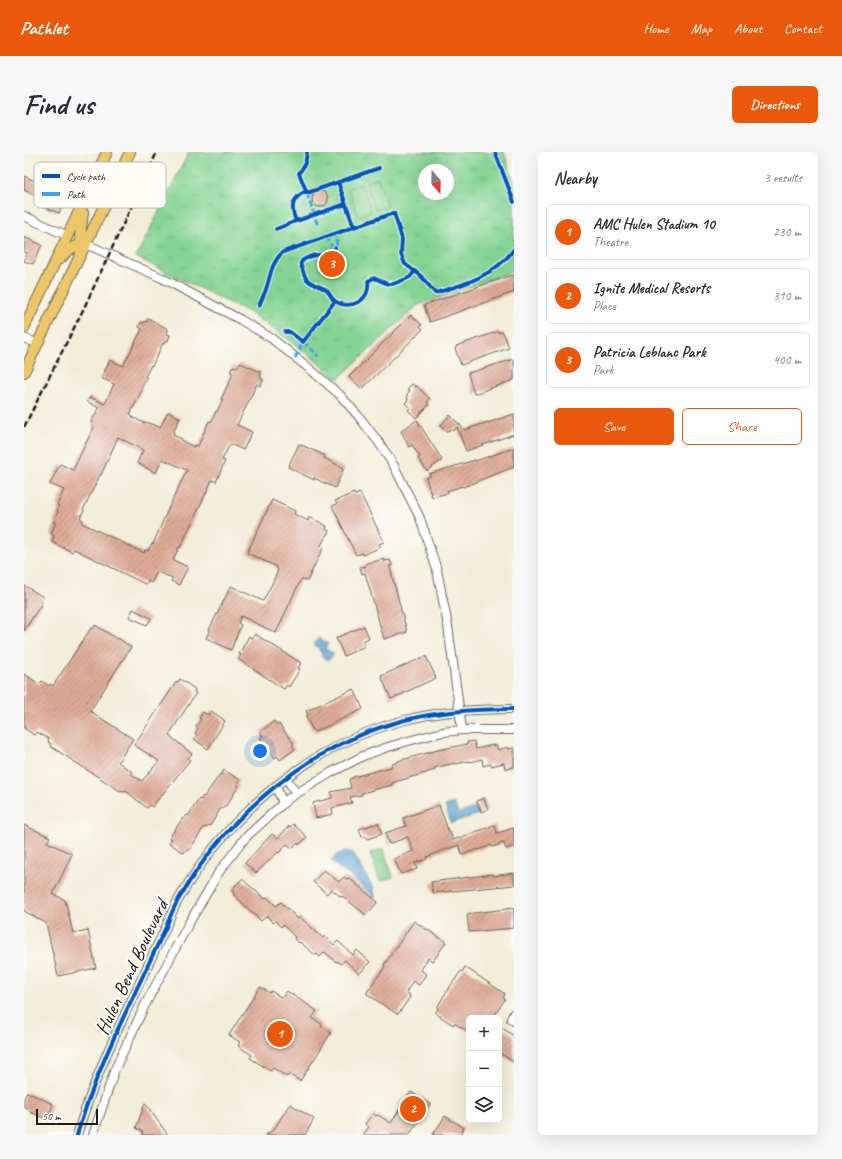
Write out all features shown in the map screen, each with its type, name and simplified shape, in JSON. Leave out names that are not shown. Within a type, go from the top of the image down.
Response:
[{"type":"main road","points":[[102,162],[107,152]]},
{"type":"main road","points":[[125,162],[130,152]]},
{"type":"main road","points":[[24,328],[81,208]]},
{"type":"main road","points":[[84,208],[80,236],[81,240],[86,244]]},
{"type":"main road","points":[[24,372],[103,208]]},
{"type":"main road","points":[[54,266],[74,246],[86,244]]},
{"type":"street","points":[[24,216],[68,236]]},
{"type":"street","points":[[86,244],[162,278],[272,338],[340,396],[360,418],[380,444],[394,466],[420,518],[437,570],[443,595],[462,730]]},
{"type":"street","points":[[24,338],[38,344]]},
{"type":"street","name":"Hulen Bend Boulevard","points":[[77,1135],[103,1062],[179,898],[220,839],[242,817],[286,778],[317,758],[372,731],[405,720],[425,716],[459,711],[514,709]]},
{"type":"street","name":"Hulen Bend Boulevard","points":[[93,1135],[115,1069],[144,1007],[189,923],[219,872],[245,838],[296,794],[332,772],[363,756],[427,735],[462,730],[514,730]]},
{"type":"street","points":[[286,778],[296,794]]},
{"type":"street","points":[[276,787],[284,803]]},
{"type":"street","points":[[514,1013],[511,1018],[514,1021]]},
{"type":"green space","points":[[189,152],[504,152],[514,184],[514,271],[418,305],[338,379],[294,343],[250,313],[136,257],[161,208],[166,208],[166,198]]},
{"type":"green space","points":[[378,178],[388,206],[375,210],[366,182]]},
{"type":"green space","points":[[361,184],[371,212],[358,216],[348,188]]},
{"type":"green space","points":[[383,849],[393,877],[380,881],[370,853]]},
{"type":"water","points":[[319,638],[328,644],[325,648],[334,654],[328,661],[321,656],[322,653],[319,651],[320,649],[314,645]]},
{"type":"water","points":[[454,803],[458,814],[476,807],[479,814],[451,823],[445,806]]},
{"type":"water","points":[[345,851],[353,853],[374,889],[375,897],[331,861],[336,855]]},
{"type":"building","points":[[24,176],[34,181],[34,194],[24,190]]},
{"type":"building","points":[[317,191],[323,191],[328,196],[326,205],[323,207],[317,207],[312,202],[312,196]]},
{"type":"building","points":[[46,208],[62,208],[59,213]]},
{"type":"building","points":[[24,237],[42,245],[33,264],[24,261],[27,253],[24,252]]},
{"type":"building","points":[[514,275],[514,292],[430,322],[424,305]]},
{"type":"building","points":[[411,315],[422,325],[420,326],[423,329],[362,389],[349,377]]},
{"type":"building","points":[[148,318],[168,329],[167,334],[170,335],[168,341],[166,341],[165,344],[163,343],[152,366],[151,365],[145,377],[147,378],[141,388],[142,390],[130,414],[133,416],[132,417],[144,423],[145,422],[160,427],[168,412],[180,418],[173,435],[194,447],[195,445],[198,446],[209,421],[211,422],[223,399],[221,399],[232,376],[232,372],[230,371],[233,366],[237,367],[240,363],[261,372],[260,378],[263,380],[260,386],[257,384],[237,425],[252,432],[243,450],[230,444],[222,460],[225,461],[216,482],[212,480],[173,560],[188,567],[179,585],[171,581],[173,578],[157,572],[151,583],[148,581],[148,583],[145,584],[74,549],[72,552],[52,542],[54,536],[51,534],[56,523],[53,522],[58,512],[59,506],[57,505],[64,490],[50,484],[60,464],[73,470],[94,427],[92,426],[93,423],[91,422],[99,408],[87,401],[90,397],[105,404],[114,384],[101,378],[110,360],[123,366],[142,329],[139,327],[141,322],[147,322]],"holes":[[[118,437],[143,450],[137,463],[156,473],[162,459],[187,470],[153,544],[152,543],[148,551],[145,550],[144,553],[82,523],[83,520],[80,518]]]},
{"type":"building","points":[[499,331],[499,333],[503,332],[509,348],[461,365],[455,348],[457,347],[456,346]]},
{"type":"building","points":[[514,359],[514,380],[474,394],[468,373]]},
{"type":"building","points":[[412,384],[416,387],[417,386],[430,399],[427,403],[429,405],[416,418],[408,410],[410,408],[405,403],[408,400],[407,394],[410,391],[407,389]]},
{"type":"building","points":[[514,414],[514,434],[466,451],[457,427],[453,431],[451,429],[448,431],[447,430],[446,432],[440,426],[450,415],[465,430]]},
{"type":"building","points":[[417,420],[442,460],[427,471],[418,458],[420,457],[412,445],[409,447],[401,431]]},
{"type":"building","points":[[299,444],[325,456],[324,458],[344,468],[335,488],[314,478],[314,480],[288,467]]},
{"type":"building","points":[[514,448],[514,467],[477,482],[447,491],[448,493],[432,497],[426,478],[431,476],[429,474]]},
{"type":"building","points":[[354,493],[355,495],[360,493],[384,542],[379,544],[381,547],[363,555],[362,553],[356,555],[332,506],[337,504],[335,501]]},
{"type":"building","points":[[272,500],[295,511],[294,514],[308,521],[309,517],[327,526],[326,529],[329,531],[320,547],[323,548],[307,581],[302,579],[300,581],[276,633],[241,616],[238,623],[241,625],[231,650],[206,638],[231,586],[263,601],[272,584],[278,570],[275,566],[247,553]]},
{"type":"building","points":[[384,559],[384,561],[390,560],[392,566],[389,566],[407,632],[384,639],[365,573],[362,574],[360,567],[366,566],[365,564]]},
{"type":"building","points":[[24,585],[43,597],[40,602],[42,603],[24,631]]},
{"type":"building","points":[[133,609],[151,618],[147,625],[129,617]]},
{"type":"building","points":[[95,625],[131,647],[90,711],[133,739],[118,762],[132,772],[131,774],[142,781],[159,761],[134,745],[177,681],[178,682],[180,679],[195,689],[194,692],[196,693],[169,735],[192,754],[188,758],[190,760],[152,807],[150,805],[147,808],[126,791],[120,791],[50,746],[51,744],[48,742],[49,739],[37,732],[34,735],[24,728],[24,674],[39,684],[42,681],[49,686],[50,684],[53,686],[91,628],[93,629]]},
{"type":"building","points":[[364,626],[369,638],[363,641],[365,646],[344,656],[336,638]]},
{"type":"building","points":[[255,634],[301,663],[298,668],[300,669],[289,687],[287,685],[284,689],[238,659],[241,655],[239,654],[249,636],[252,638]]},
{"type":"building","points":[[426,656],[436,678],[391,699],[381,676]]},
{"type":"building","points":[[354,689],[363,709],[315,732],[306,716],[308,715],[306,711]]},
{"type":"building","points":[[211,711],[225,721],[208,749],[194,739],[197,735],[195,733],[198,728],[196,726],[201,719],[199,718],[203,712],[208,715]]},
{"type":"building","points":[[274,721],[277,725],[279,724],[294,744],[292,746],[295,749],[280,760],[277,756],[275,758],[260,738],[263,736],[260,732]]},
{"type":"building","points":[[474,741],[476,749],[493,745],[496,745],[498,750],[508,747],[508,749],[514,748],[514,767],[505,769],[504,763],[483,766],[482,759],[434,768],[435,770],[392,783],[392,785],[362,793],[362,795],[350,797],[352,803],[332,808],[333,814],[316,818],[313,803],[332,798],[331,792],[351,788],[349,779],[353,777],[391,767],[392,764],[398,761],[438,750],[468,744],[467,742]]},
{"type":"building","points":[[224,770],[240,780],[237,784],[239,786],[226,806],[225,805],[222,809],[221,808],[210,826],[208,825],[206,828],[204,827],[189,851],[187,849],[184,853],[169,843],[172,839],[169,838],[183,818],[184,819],[187,815],[188,816],[199,799],[201,800],[203,796],[204,797]]},
{"type":"building","points":[[484,798],[488,809],[481,812],[477,801]]},
{"type":"building","points":[[439,805],[453,840],[495,825],[497,833],[514,828],[514,846],[506,849],[504,843],[492,847],[491,845],[462,855],[459,845],[415,863],[417,869],[401,874],[394,859],[413,851],[408,837],[389,844],[385,833],[406,826],[403,818]]},
{"type":"building","points":[[378,823],[382,834],[367,839],[365,836],[362,837],[359,829]]},
{"type":"building","points":[[293,824],[307,837],[299,845],[298,843],[292,848],[287,844],[256,873],[245,863],[272,834],[278,838],[289,826],[290,827]]},
{"type":"building","points":[[24,825],[50,837],[47,842],[72,854],[53,894],[65,900],[73,933],[88,930],[96,968],[58,976],[46,923],[24,911]]},
{"type":"building","points":[[324,870],[339,882],[344,877],[347,879],[349,878],[378,902],[366,915],[331,889],[327,894],[313,882]]},
{"type":"building","points":[[514,873],[514,885],[433,893],[431,882],[493,874],[493,876]]},
{"type":"building","points":[[242,879],[265,899],[267,897],[276,906],[281,902],[298,919],[300,917],[323,938],[325,936],[334,945],[338,941],[353,955],[357,950],[370,962],[359,974],[345,960],[341,964],[337,961],[336,962],[325,952],[320,957],[317,954],[315,955],[300,942],[299,943],[294,939],[295,937],[283,925],[281,927],[275,921],[273,923],[267,916],[261,921],[233,894],[232,889]]},
{"type":"building","points":[[514,908],[514,928],[469,932],[467,914]]},
{"type":"building","points":[[414,921],[446,942],[434,960],[432,961],[428,958],[421,970],[426,974],[419,985],[413,981],[406,992],[410,995],[410,997],[397,1014],[367,994],[367,992]]},
{"type":"building","points":[[465,967],[505,994],[503,998],[505,999],[495,1015],[466,1015],[466,1030],[454,1023],[453,1025],[435,1013],[443,997],[461,971],[462,972]]},
{"type":"building","points":[[260,987],[270,993],[271,991],[282,998],[287,991],[317,1011],[312,1018],[322,1024],[321,1026],[331,1033],[300,1081],[289,1074],[287,1077],[273,1068],[271,1071],[250,1058],[252,1055],[238,1046],[240,1042],[229,1035]]},
{"type":"building","points":[[502,1028],[514,1036],[514,1062],[502,1055]]},
{"type":"building","points":[[27,1092],[53,1104],[46,1119],[30,1112],[30,1110],[24,1107],[24,1099]]},
{"type":"building","points":[[411,1092],[430,1104],[409,1135],[363,1135],[369,1127],[365,1124],[373,1114],[378,1115],[391,1123]]},
{"type":"building","points":[[145,1103],[168,1135],[142,1135],[143,1131],[136,1128]]},
{"type":"building","points":[[290,1104],[314,1119],[305,1135],[266,1135],[274,1129]]},
{"type":"building","points":[[445,1116],[464,1128],[460,1135],[433,1135]]},
{"type":"railway","points":[[152,162],[157,152]]},
{"type":"railway","points":[[24,427],[83,310],[131,208]]},
{"type":"marked path","points":[[307,193],[318,226]]},
{"type":"marked path","points":[[331,235],[335,236],[337,239],[335,248],[329,244],[328,241],[328,238],[331,235]]},
{"type":"marked path","points":[[295,358],[303,342],[316,353],[318,357]]},
{"type":"cycle path","points":[[307,152],[305,163],[299,173],[307,193],[379,168]]},
{"type":"cycle path","points":[[495,152],[514,202]]},
{"type":"cycle path","points":[[338,182],[354,227],[394,213],[402,239],[401,254],[405,264],[421,276],[435,293],[479,278],[498,266],[514,249]]},
{"type":"cycle path","points":[[276,229],[296,221],[293,211],[294,203],[295,200],[306,191]]},
{"type":"cycle path","points":[[296,221],[346,204]]},
{"type":"cycle path","points":[[259,306],[273,266],[283,252],[354,227]]},
{"type":"cycle path","points":[[335,248],[332,253],[315,255],[303,260],[301,265],[310,282],[325,289],[333,300],[341,304],[347,305],[359,302],[366,294],[368,281],[374,278],[388,284],[393,284],[410,277],[415,271]]},
{"type":"cycle path","points":[[285,332],[290,332],[303,342],[335,301]]},
{"type":"cycle path","points":[[77,1135],[107,1053],[176,904],[200,867],[222,838],[248,811],[275,786],[305,765],[337,746],[370,731],[405,720],[432,714],[472,710],[514,709]]},
{"type":"place","name":"Patricia Leblanc Park","points":[[332,264]]},
{"type":"place","name":"AMC Hulen Stadium 10","points":[[280,1034]]},
{"type":"place","name":"Ignite Medical Resorts","points":[[413,1109]]}]
